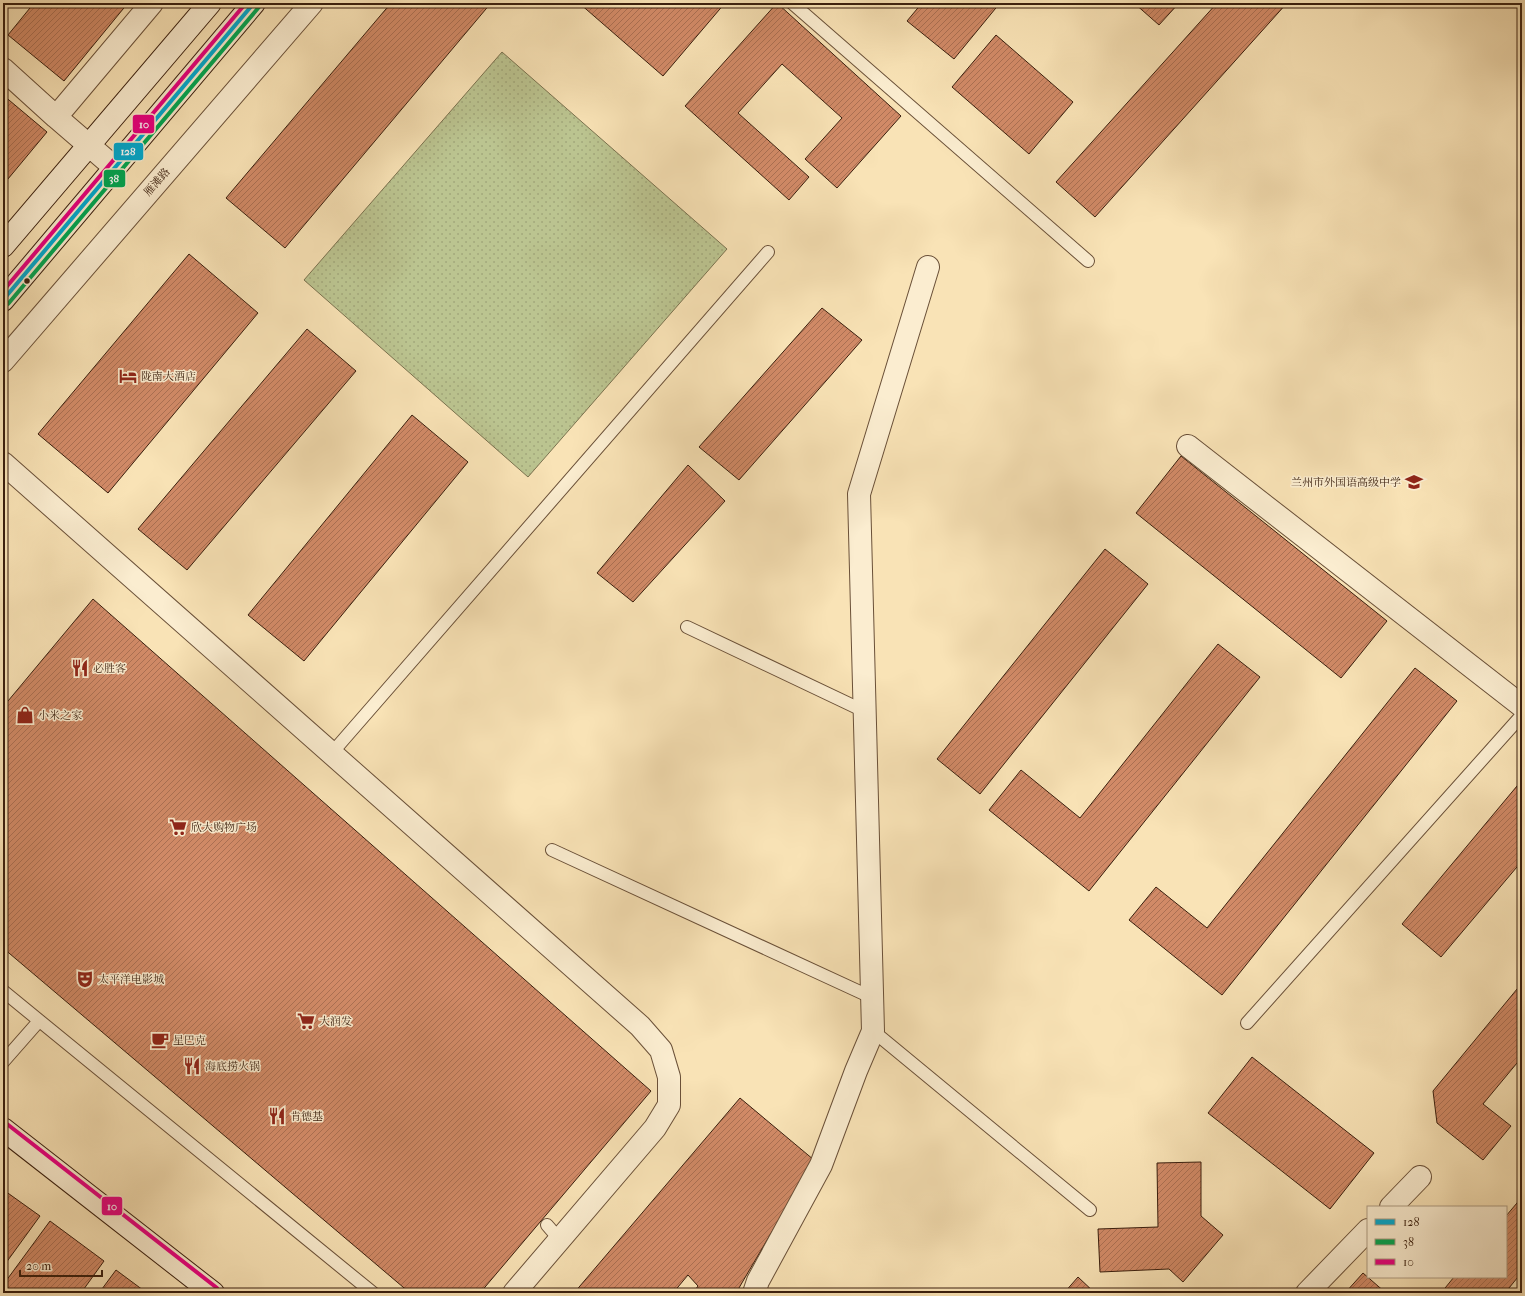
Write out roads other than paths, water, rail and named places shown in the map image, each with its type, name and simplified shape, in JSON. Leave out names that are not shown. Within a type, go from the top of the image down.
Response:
[{"type":"street","points":[[56,118],[152,3]]},
{"type":"street","points":[[3,246],[210,3]]},
{"type":"street","points":[[3,300],[254,3]]},
{"type":"street","name":"雁滩路","points":[[3,360],[312,3]]},
{"type":"street","points":[[3,69],[56,118],[114,167]]},
{"type":"street","points":[[754,1293],[758,1281],[821,1165],[856,1071],[873,1031],[859,494],[928,267]]},
{"type":"street","points":[[1188,446],[1522,706]]},
{"type":"street","points":[[3,463],[640,1026],[661,1050],[669,1077],[669,1105],[655,1128],[554,1232],[514,1293]]},
{"type":"street","points":[[3,1129],[213,1293]]},
{"type":"street","points":[[1392,1206],[1420,1178]]},
{"type":"street","points":[[1307,1293],[1367,1231]]},
{"type":"lane","points":[[792,3],[1088,261]]},
{"type":"lane","points":[[332,754],[768,252]]},
{"type":"lane","points":[[687,627],[864,711]]},
{"type":"lane","points":[[1247,1022],[1522,715]]},
{"type":"lane","points":[[552,850],[873,998]]},
{"type":"lane","points":[[3,991],[373,1293]]},
{"type":"lane","points":[[3,1062],[39,1021]]},
{"type":"lane","points":[[873,1031],[1090,1210]]},
{"type":"place","name":"陇南大酒店","points":[[128,376]]},
{"type":"place","name":"兰州市外国语高级中学","points":[[1414,482]]},
{"type":"place","name":"必胜客","points":[[80,668]]},
{"type":"place","name":"小米之家","points":[[25,715]]},
{"type":"place","name":"欣大购物广场","points":[[178,827]]},
{"type":"place","name":"太平洋电影城","points":[[85,979]]},
{"type":"place","name":"大润发","points":[[306,1021]]},
{"type":"place","name":"星巴克","points":[[160,1040]]},
{"type":"place","name":"海底捞火锅","points":[[192,1066]]},
{"type":"place","name":"肯德基","points":[[277,1116]]}]
